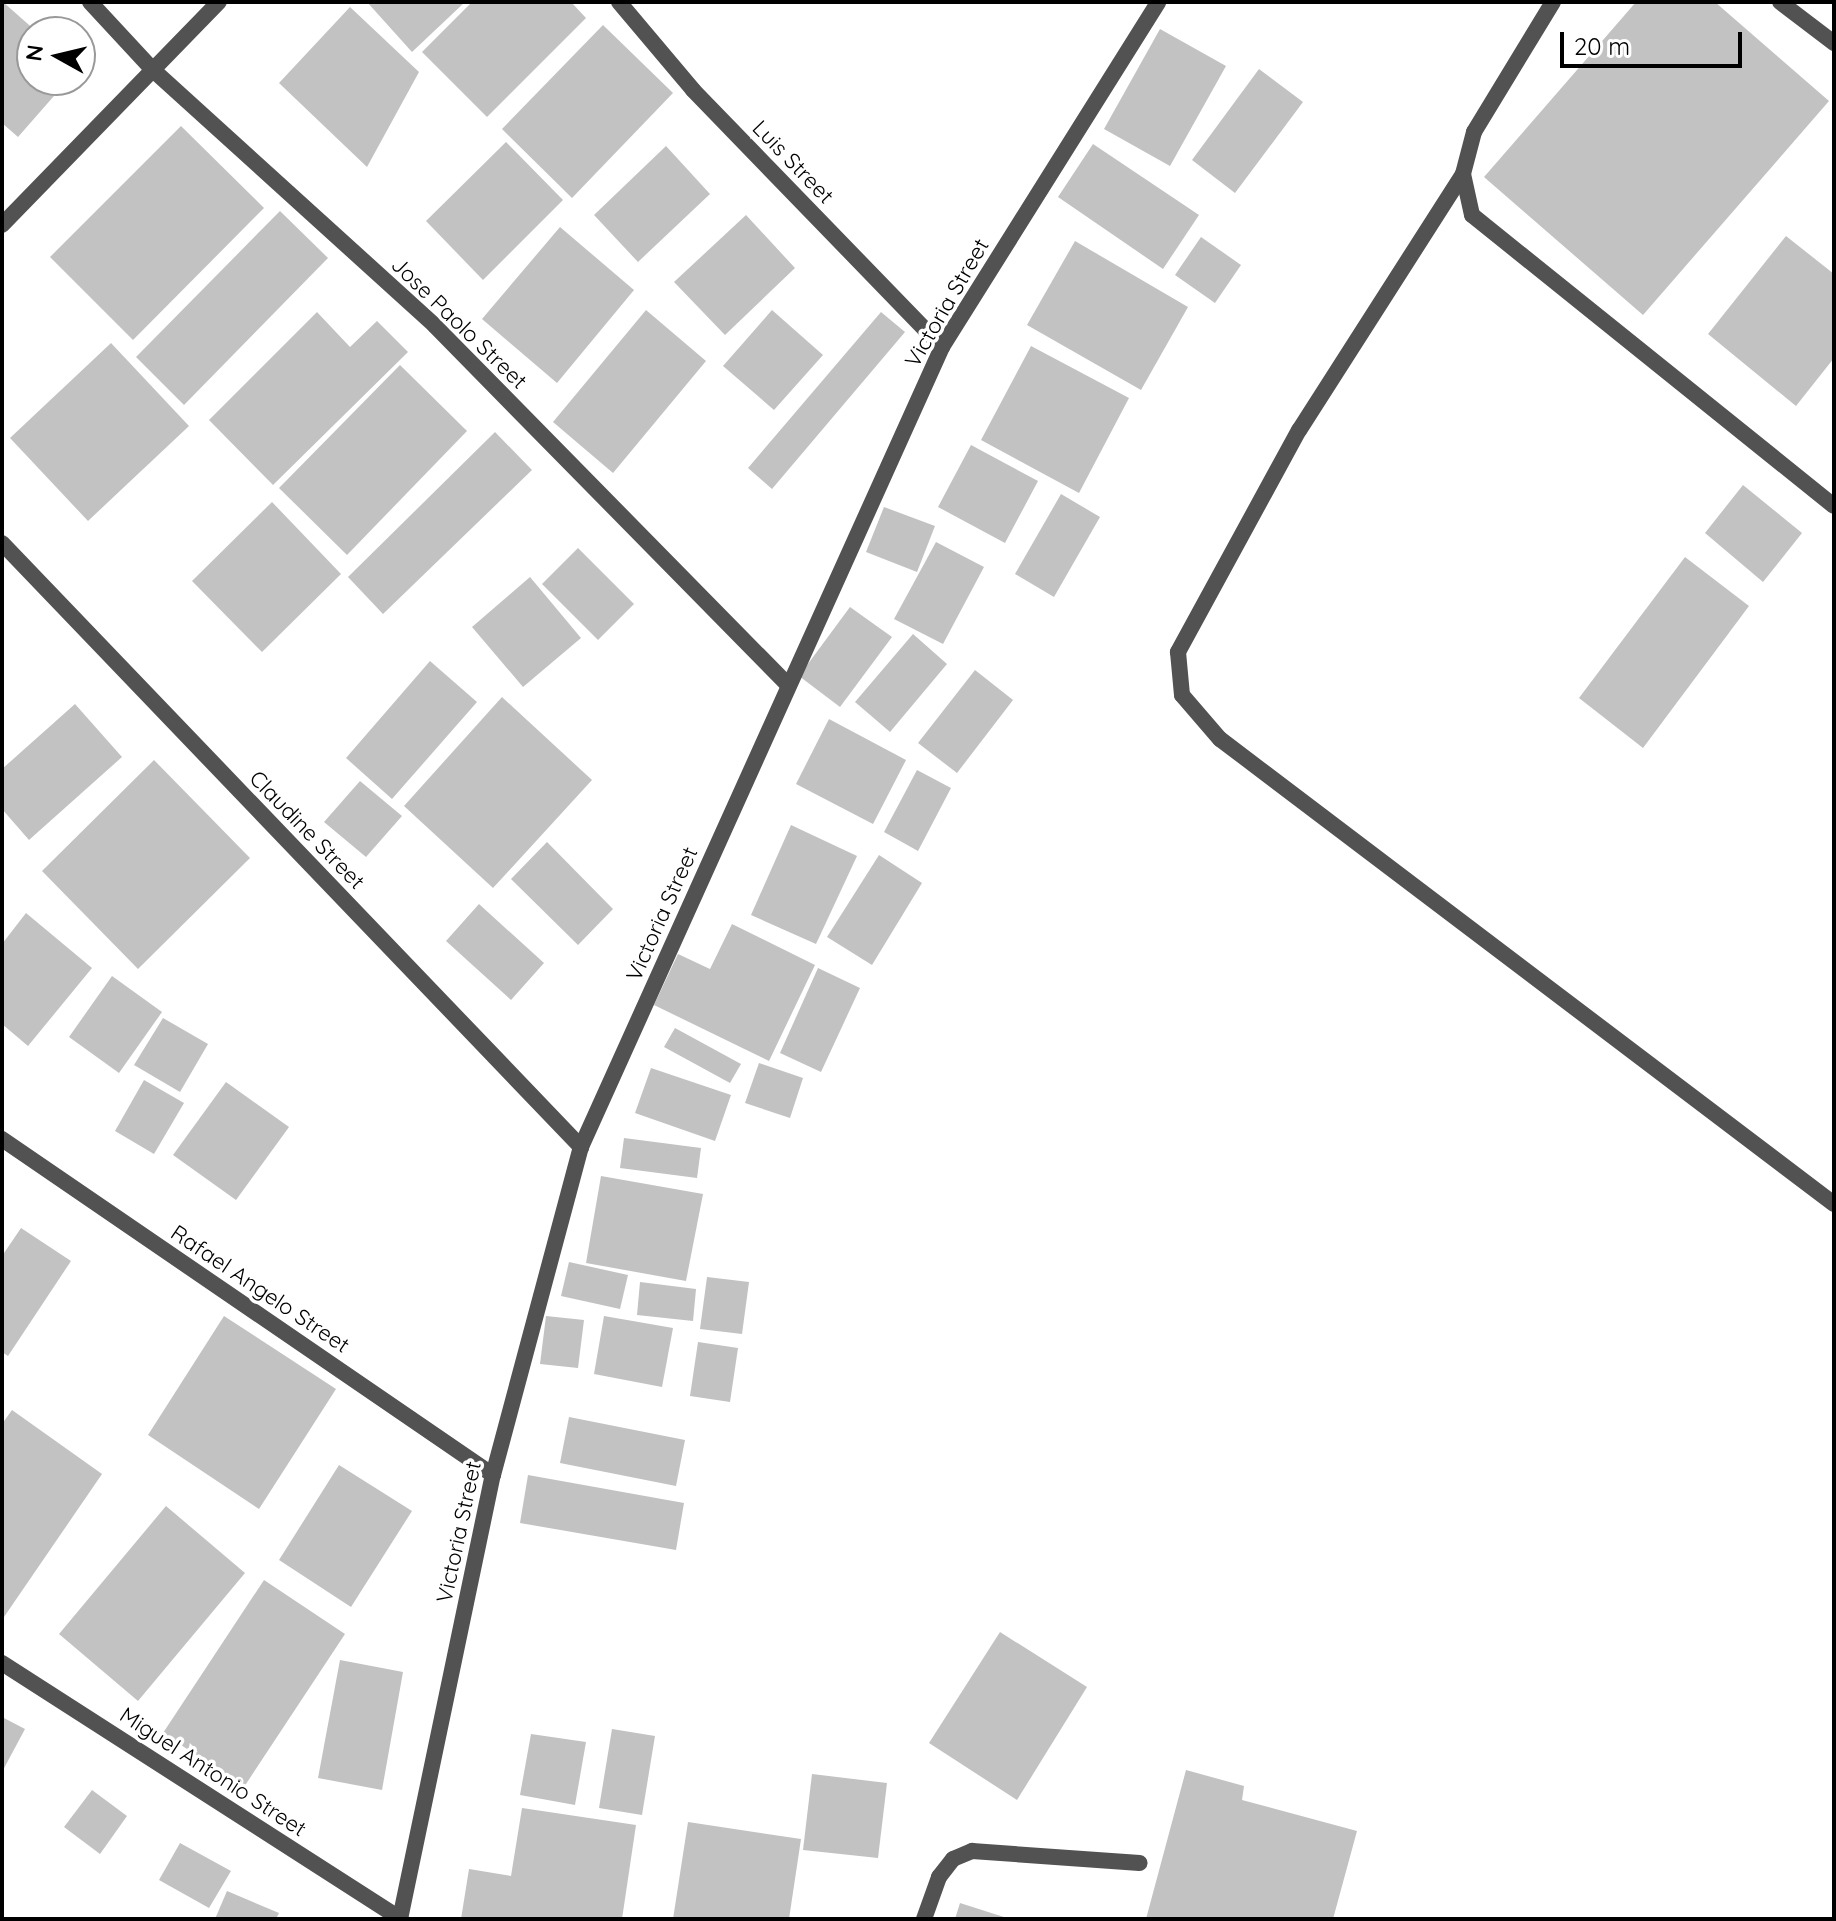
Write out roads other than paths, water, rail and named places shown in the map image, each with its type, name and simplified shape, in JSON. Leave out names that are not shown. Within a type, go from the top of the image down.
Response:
[{"type":"street","name":"Jose Paolo Street","points":[[90,2],[152,69],[435,326],[788,685]]},
{"type":"street","points":[[2,225],[219,2]]},
{"type":"street","name":"Luis Street","points":[[619,2],[693,90],[942,347]]},
{"type":"street","name":"Victoria Street","points":[[401,1919],[493,1475],[581,1147],[942,347],[1158,2]]},
{"type":"street","points":[[1553,2],[1474,132],[1463,174],[1299,430],[1178,652],[1182,695],[1220,739],[1834,1204]]},
{"type":"street","points":[[1780,2],[1834,43]]},
{"type":"street","points":[[1463,174],[1472,215],[1834,506]]},
{"type":"street","name":"Claudine Street","points":[[2,543],[581,1147]]},
{"type":"street","name":"Rafael Angelo Street","points":[[2,1139],[493,1475]]},
{"type":"street","name":"Miguel Antonio Street","points":[[2,1663],[401,1919]]},
{"type":"street","points":[[924,1919],[939,1877],[953,1859],[972,1851],[1140,1863]]}]
